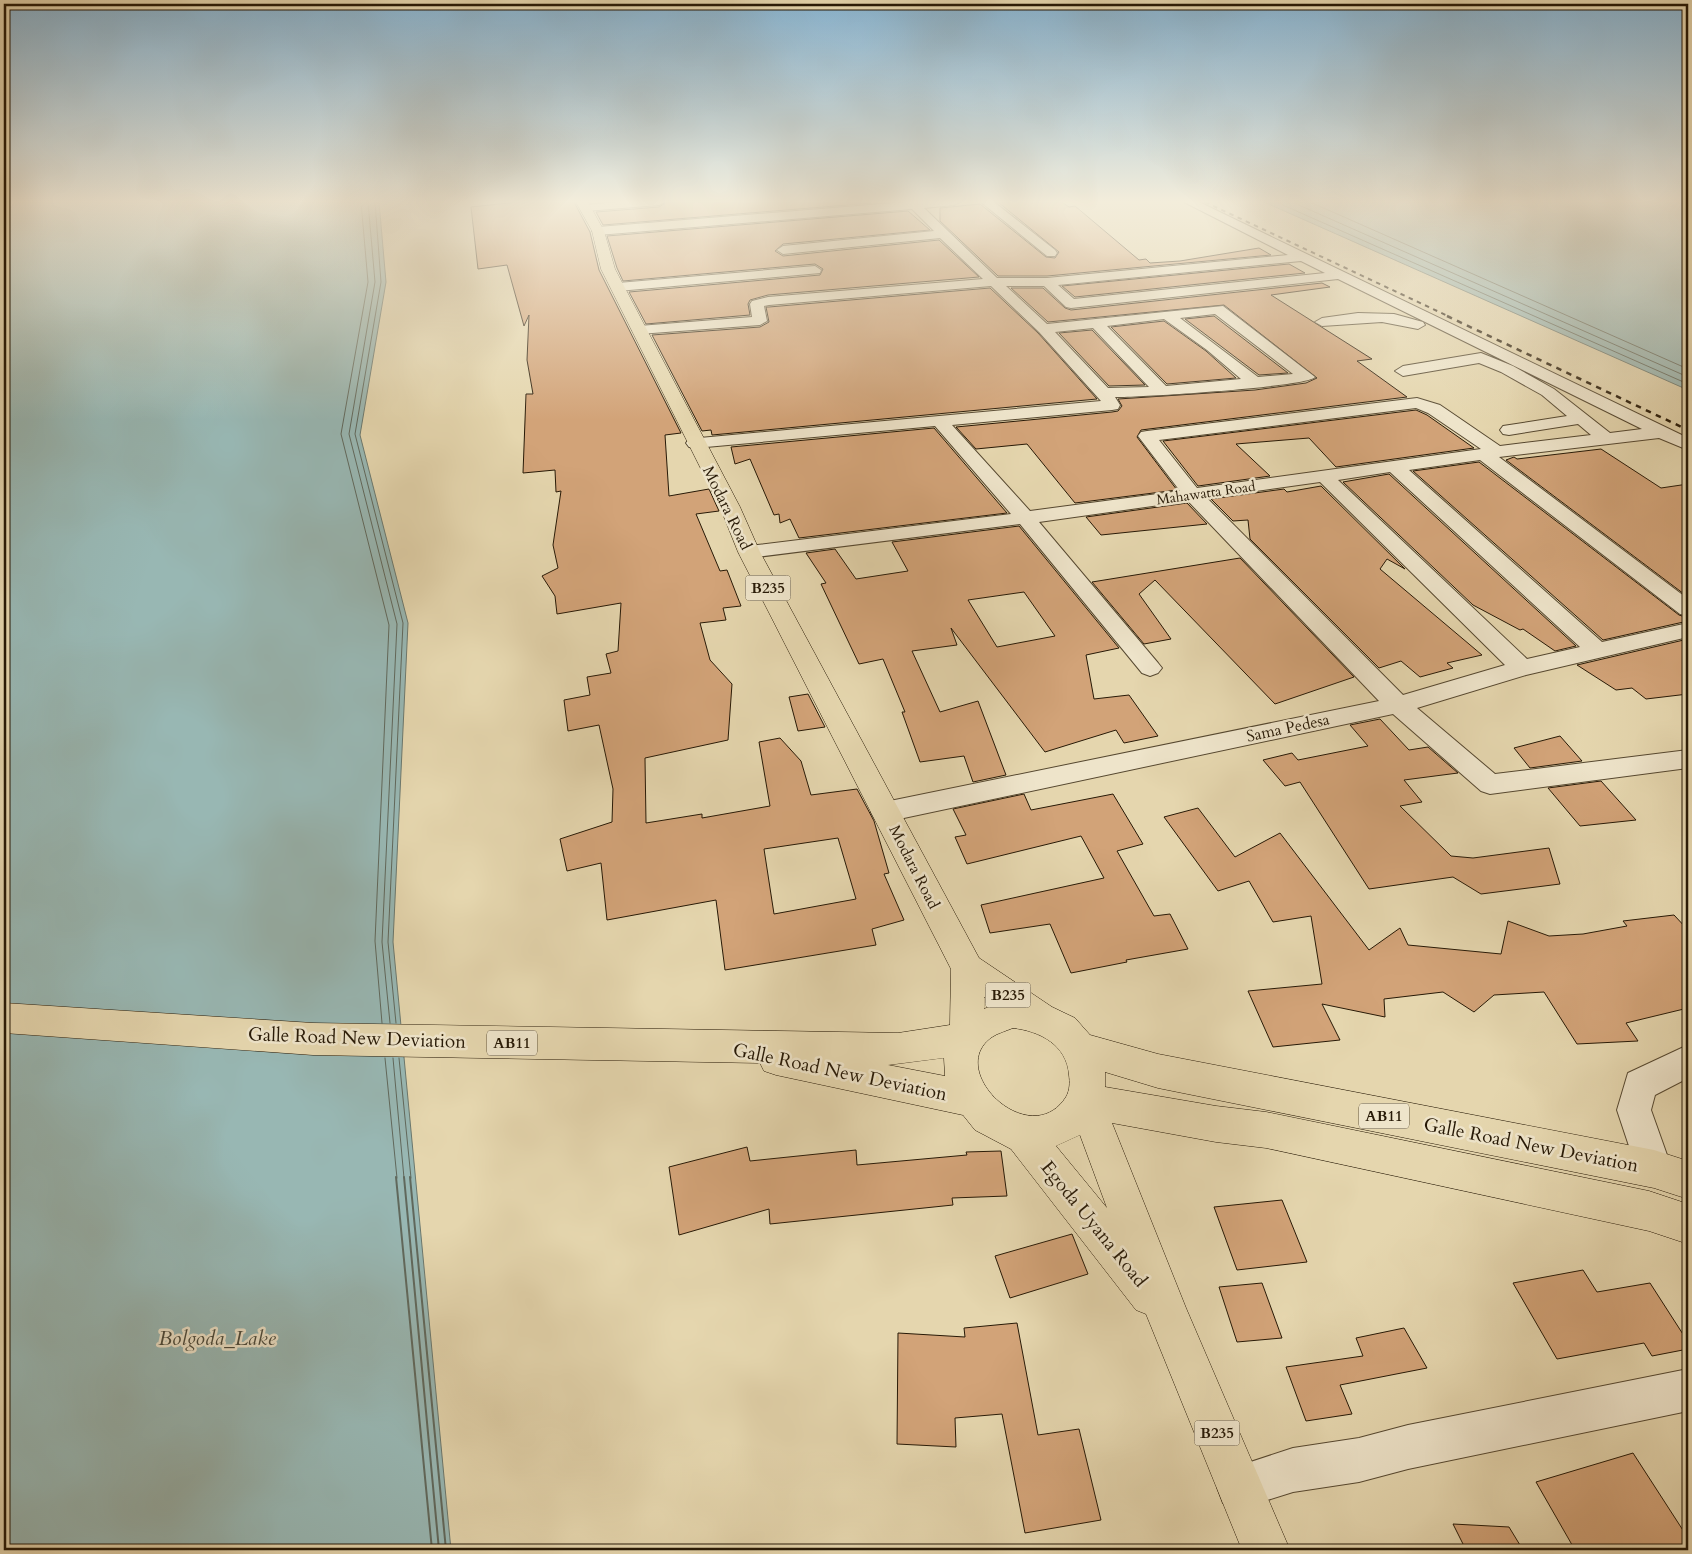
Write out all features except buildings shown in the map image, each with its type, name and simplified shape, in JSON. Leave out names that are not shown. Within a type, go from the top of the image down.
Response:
[{"type":"main road","name":"Modara Road","points":[[611,275],[695,443],[730,507],[749,552],[967,968],[967,1039]]},
{"type":"main road","name":"Modara Road","points":[[967,968],[1050,1022]]},
{"type":"main road","points":[[1012,1013],[1032,1015],[1050,1022],[1067,1034],[1080,1049],[1088,1075],[1088,1089],[1085,1101],[1075,1116],[1060,1127],[1041,1133],[1021,1132],[1001,1126],[989,1118],[970,1099],[962,1084],[959,1068],[961,1052],[967,1039],[979,1026],[994,1017],[1012,1013]]},
{"type":"main road","name":"Galle Road New Deviation","points":[[4,1018],[313,1039],[898,1049],[967,1039]]},
{"type":"main road","name":"Galle Road New Deviation","points":[[711,1046],[970,1099]]},
{"type":"main road","name":"Galle Road New Deviation","points":[[1080,1049],[1158,1071],[1654,1169],[1688,1180]]},
{"type":"main road","name":"AB11","points":[[1085,1101],[1216,1124],[1266,1130],[1649,1211],[1688,1224]]},
{"type":"main road","name":"Egoda Uyana Road","points":[[1085,1101],[1168,1316],[1266,1550]]},
{"type":"main road","name":"Egoda Uyana Road","points":[[1021,1132],[1168,1316]]},
{"type":"street","points":[[618,287],[762,275]]},
{"type":"street","points":[[695,443],[1110,406],[1112,403],[1104,392],[1044,329],[988,275]]},
{"type":"street","points":[[639,330],[760,321],[757,304],[762,302],[996,282],[1047,282],[1123,275]]},
{"type":"street","points":[[1047,282],[1071,304],[1342,275],[1688,445]]},
{"type":"street","points":[[1044,329],[1218,309],[1308,377],[1162,391],[1104,392]]},
{"type":"street","points":[[1168,316],[1212,347],[1256,383]]},
{"type":"street","points":[[1322,322],[1368,316],[1405,320],[1441,335],[1548,392],[1605,438]]},
{"type":"street","points":[[1096,323],[1162,391]]},
{"type":"street","points":[[1403,371],[1481,358]]},
{"type":"street","points":[[1688,609],[1434,409],[1418,403],[1147,436],[1193,495],[1398,705],[1490,784],[1688,760]]},
{"type":"street","points":[[1509,430],[1580,419]]},
{"type":"street","points":[[939,420],[1025,518],[1150,668]]},
{"type":"street","name":"Mahawatta Road","points":[[749,552],[1025,518],[1490,453],[1662,432]]},
{"type":"street","points":[[1395,467],[1597,650]]},
{"type":"street","points":[[1325,477],[1522,668]]},
{"type":"street","name":"Sama Pedesa","points":[[885,812],[1398,705],[1522,668],[1688,630]]},
{"type":"street","points":[[1654,1169],[1634,1110],[1640,1085],[1688,1061]]},
{"type":"street","points":[[1239,1487],[1293,1470],[1359,1460],[1408,1447],[1688,1390]]},
{"type":"water","name":"Bolgoda_Lake","points":[[4,275],[385,275],[386,282],[360,435],[408,623],[393,942],[451,1550],[4,1550]]},
{"type":"water","points":[[1428,275],[1688,275],[1688,390]]},
{"type":"railway","points":[[1359,275],[1450,317]]},
{"type":"railway","points":[[1447,316],[1688,430]]}]
